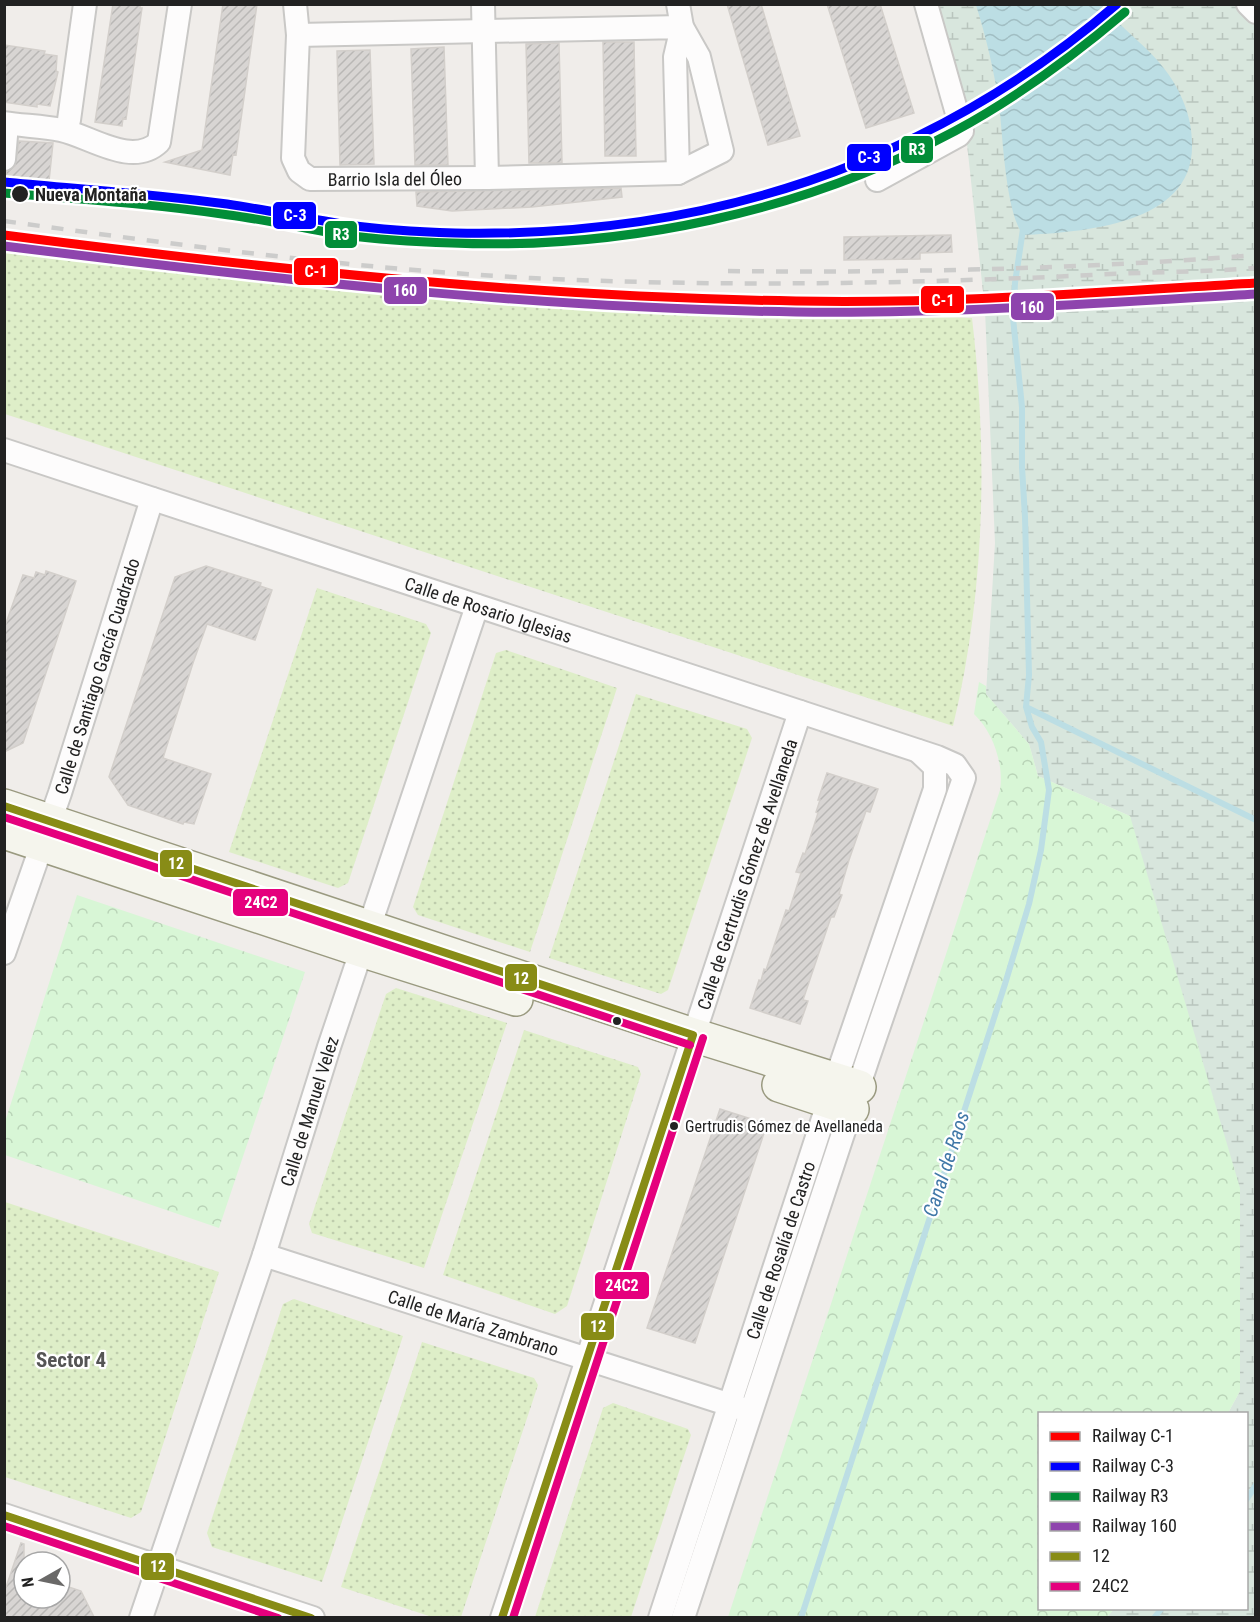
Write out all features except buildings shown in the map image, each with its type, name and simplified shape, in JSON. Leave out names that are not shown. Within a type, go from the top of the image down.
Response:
[{"type":"main road","points":[[4,806],[47,833],[844,1094]]},
{"type":"main road","points":[[4,832],[47,833]]},
{"type":"street","points":[[69,120],[85,4]]},
{"type":"street","points":[[5,160],[6,123],[63,130],[99,146],[143,152],[154,147],[159,142],[180,4]]},
{"type":"street","name":"Barrio Isla del Óleo","points":[[296,4],[298,35],[293,158],[299,171],[310,179],[487,178],[678,172],[722,151],[699,57],[682,27],[678,4]]},
{"type":"street","name":"Barrio Isla del Óleo","points":[[483,4],[487,178]]},
{"type":"street","points":[[878,180],[959,135],[962,131],[926,4]]},
{"type":"street","points":[[1248,4],[1256,12]]},
{"type":"street","points":[[298,35],[682,27]]},
{"type":"street","name":"Barrio Isla del Óleo","points":[[678,172],[675,57],[682,27]]},
{"type":"street","name":"Calle de Rosario Iglesias","points":[[4,450],[918,751],[954,765],[964,778]]},
{"type":"street","name":"Calle de Santiago García Cuadrado","points":[[4,953],[47,833],[152,499]]},
{"type":"street","name":"Calle de Manuel Velez","points":[[141,1617],[264,1256],[366,938],[477,606]]},
{"type":"street","name":"Calle de Gertrudis Gómez de Avellaneda","points":[[502,1617],[800,712]]},
{"type":"street","name":"Calle de Rosalía de Castro","points":[[683,1617],[752,1412],[935,789],[935,767],[918,751]]},
{"type":"street","name":"Calle de Rosalía de Castro","points":[[660,1617],[730,1405],[844,1094],[964,778]]},
{"type":"street","name":"Calle de María Zambrano","points":[[264,1256],[752,1412]]},
{"type":"street","points":[[4,1515],[313,1617]]},
{"type":"green space","points":[[935,5],[1255,5],[1255,1617],[1107,1617],[1113,1610],[1248,1610],[1248,1412],[1229,1412],[1240,1391],[1130,816],[1038,776],[1029,744],[986,694],[995,543],[985,310],[962,98]]},
{"type":"green space","points":[[4,250],[79,261],[520,305],[972,318],[980,420],[980,523],[972,625],[953,726],[5,414]]},
{"type":"green space","points":[[317,588],[426,624],[431,633],[348,883],[338,888],[229,852]]},
{"type":"green space","points":[[506,650],[617,688],[530,952],[418,915],[413,907],[496,653]]},
{"type":"green space","points":[[979,682],[986,686],[986,694],[1029,744],[1038,776],[1130,816],[1240,1188],[1240,1391],[1229,1412],[1038,1412],[1038,1610],[1113,1610],[1107,1617],[728,1617],[1000,790],[999,759],[996,749],[987,730],[974,714]]},
{"type":"green space","points":[[636,694],[747,729],[752,738],[668,990],[661,994],[549,958]]},
{"type":"green space","points":[[77,895],[305,972],[219,1228],[5,1155],[5,1122]]},
{"type":"green space","points":[[396,988],[507,1023],[424,1268],[312,1233],[309,1224],[386,994]]},
{"type":"green space","points":[[524,1030],[638,1067],[641,1074],[567,1306],[555,1314],[443,1275]]},
{"type":"green space","points":[[5,1202],[219,1272],[141,1512],[131,1518],[5,1477]]},
{"type":"green space","points":[[294,1299],[403,1336],[322,1582],[212,1547],[207,1533],[283,1304]]},
{"type":"green space","points":[[422,1342],[534,1378],[538,1385],[461,1617],[432,1617],[341,1587]]},
{"type":"green space","points":[[613,1403],[688,1429],[691,1435],[631,1617],[535,1617],[603,1408]]},
{"type":"water","points":[[976,5],[1102,5],[1159,62],[1185,105],[1192,143],[1188,170],[1175,192],[1155,207],[1131,219],[1075,231],[1023,235],[1012,208],[997,91]]},
{"type":"waterway","name":"Canal de Raos","points":[[801,1618],[1005,984],[1029,904],[1041,850],[1049,790],[1041,742],[1032,727],[1026,707],[1029,675],[1022,407],[1013,318],[1015,283],[1023,229]]},
{"type":"waterway","points":[[1026,707],[1256,820]]},
{"type":"waterway","points":[[1248,1497],[1256,1485]]},
{"type":"waterway","points":[[1154,1618],[1160,1610]]},
{"type":"railway","points":[[4,221],[201,247],[399,269],[601,281],[882,282],[1256,268]]},
{"type":"railway","points":[[728,271],[992,269],[1124,264],[1256,255]]},
{"type":"rail line","name":"C-3","points":[[4,182],[199,200],[349,225],[402,230],[455,233],[547,231],[636,222],[723,205],[808,181],[890,149],[969,109],[1045,61],[1117,4]]},
{"type":"rail line","name":"R3","points":[[4,193],[173,208],[244,217],[345,235],[412,241],[517,244],[582,240],[647,232],[711,220],[774,204],[836,184],[897,159],[955,131],[1022,91],[1085,45],[1125,12]]},
{"type":"rail line","name":"C-1","points":[[4,235],[300,270],[597,294],[697,298],[911,301],[1256,283]]},
{"type":"rail line","name":"160","points":[[4,246],[201,270],[399,290],[597,305],[697,309],[796,312],[911,311],[1256,294]]},
{"type":"transit line","name":"12","points":[[4,806],[693,1035]]},
{"type":"transit line","name":"24C2","points":[[4,817],[690,1045]]},
{"type":"transit line","name":"12","points":[[502,1618],[693,1035]]},
{"type":"transit line","name":"24C2","points":[[513,1618],[703,1038]]},
{"type":"transit line","name":"12","points":[[4,1515],[311,1618]]},
{"type":"transit line","name":"24C2","points":[[4,1526],[278,1618]]},
{"type":"place","name":"Nueva Montaña","points":[[20,194]]},
{"type":"place","name":"Gertrudis Gómez de Avellaneda","points":[[674,1126]]},
{"type":"district","name":"Sector 4","points":[[71,1360]]}]
